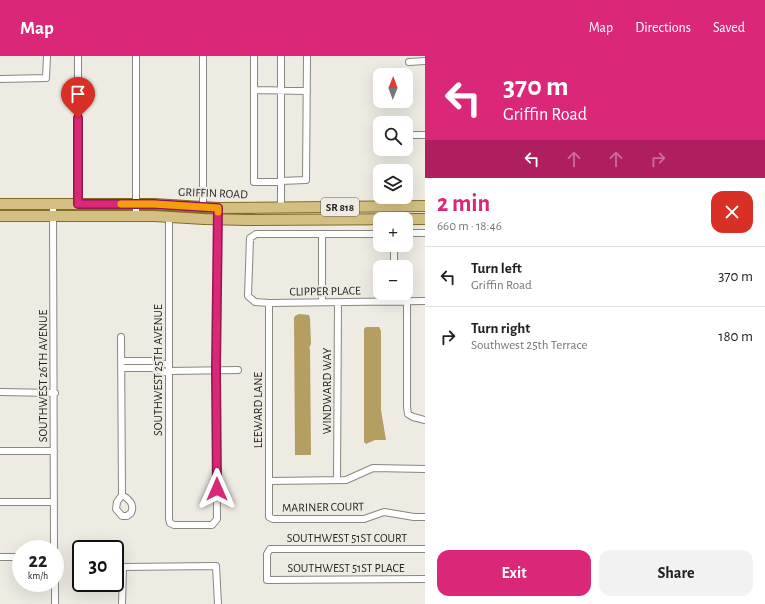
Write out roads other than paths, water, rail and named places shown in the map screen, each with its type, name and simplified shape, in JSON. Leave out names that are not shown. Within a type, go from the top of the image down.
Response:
[{"type":"main road","name":"GRIFFIN ROAD","points":[[0,204],[136,204],[218,208],[425,206]]},
{"type":"main road","points":[[279,219],[287,214],[315,214],[321,212],[325,207]]},
{"type":"main road","points":[[329,218],[337,212],[378,212],[383,211],[386,207]]},
{"type":"main road","name":"SR 818","points":[[0,216],[136,215],[218,219],[425,219]]},
{"type":"street","points":[[0,79],[46,78],[47,56]]},
{"type":"street","points":[[78,56],[78,204]]},
{"type":"street","points":[[136,56],[136,215]]},
{"type":"street","points":[[203,56],[203,207]]},
{"type":"street","points":[[254,56],[254,182],[306,180],[307,56]]},
{"type":"street","points":[[281,56],[281,207]]},
{"type":"street","points":[[409,62],[425,61]]},
{"type":"street","points":[[254,90],[307,91]]},
{"type":"street","points":[[413,135],[425,135]]},
{"type":"street","name":"SOUTHWEST 26TH AVENUE","points":[[53,203],[55,393],[54,540]]},
{"type":"street","points":[[216,370],[218,208]]},
{"type":"street","name":"SOUTHWEST 25TH AVENUE","points":[[169,216],[169,519],[170,523],[174,525],[212,525],[217,519],[216,370]]},
{"type":"street","points":[[413,233],[425,233]]},
{"type":"street","name":"CLIPPER PLACE","points":[[322,234],[256,234],[250,238],[248,296],[255,302],[269,303],[338,302],[394,298],[407,301],[425,301]]},
{"type":"street","points":[[322,302],[322,234],[373,234]]},
{"type":"street","points":[[407,301],[408,414],[412,417],[425,420]]},
{"type":"street","name":"WINDWARD WAY","points":[[337,480],[338,302]]},
{"type":"street","name":"LEEWARD LANE","points":[[269,303],[269,517]]},
{"type":"street","points":[[121,336],[122,495]]},
{"type":"street","points":[[121,361],[152,361],[169,370]]},
{"type":"street","points":[[139,361],[139,368]]},
{"type":"street","points":[[121,368],[238,370]]},
{"type":"street","points":[[0,392],[55,393]]},
{"type":"street","points":[[0,451],[54,451]]},
{"type":"street","points":[[269,481],[346,480],[373,468],[425,468]]},
{"type":"street","points":[[0,502],[54,502]]},
{"type":"street","name":"MARINER COURT","points":[[269,517],[273,519],[364,519],[384,512],[414,517],[425,517]]},
{"type":"street","name":"SOUTHWEST 51ST COURT","points":[[268,580],[267,554],[270,549],[425,549]]},
{"type":"street","points":[[0,557],[12,557]]},
{"type":"street","points":[[122,604],[123,567],[216,566],[218,604]]},
{"type":"street","name":"SOUTHWEST 51ST PLACE","points":[[268,580],[425,579]]},
{"type":"street","points":[[55,592],[55,604]]}]
